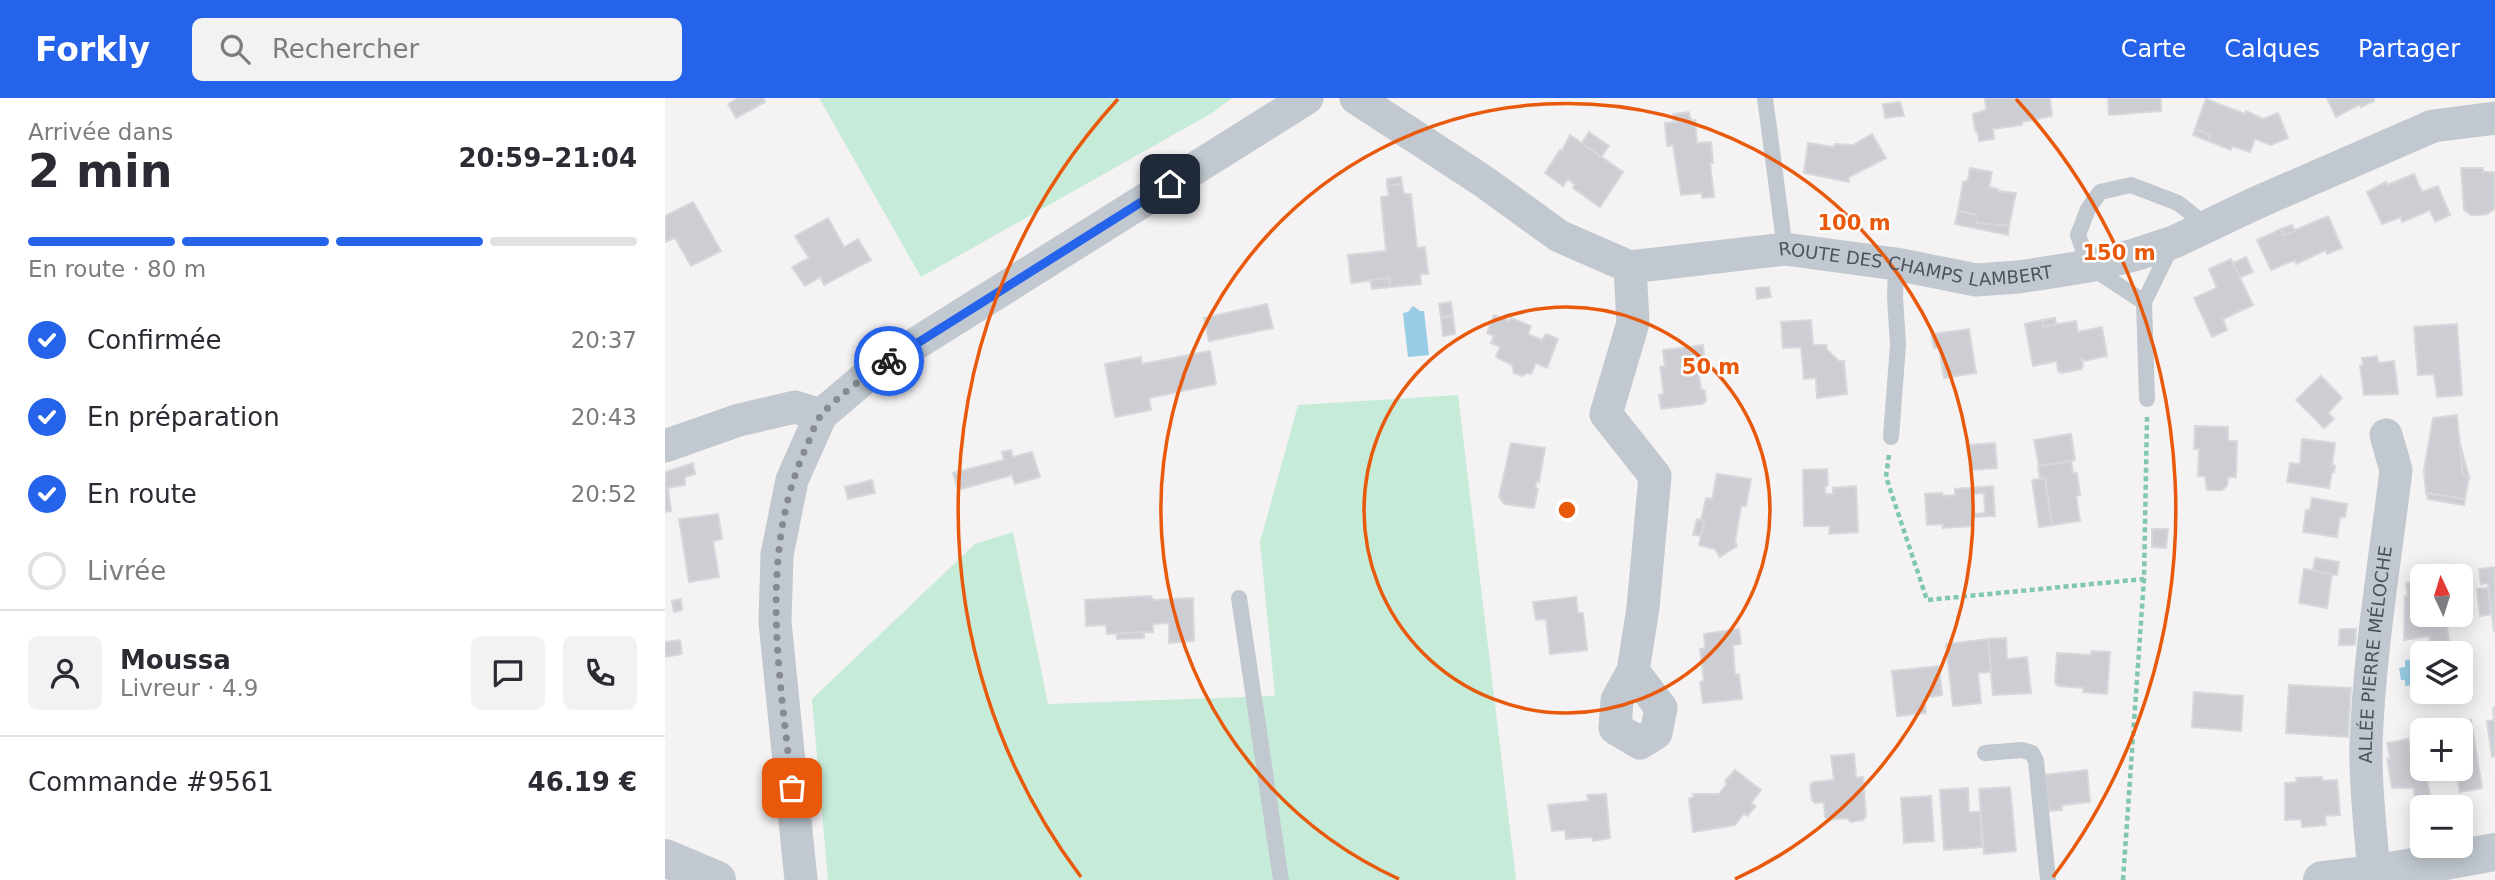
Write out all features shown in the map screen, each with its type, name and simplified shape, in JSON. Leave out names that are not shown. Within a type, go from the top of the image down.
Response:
[{"type":"street","points":[[801,880],[775,622],[777,555],[792,480],[821,415],[874,370],[1307,98]]},
{"type":"street","points":[[1356,98],[1483,181],[1559,236],[1630,267],[1633,323],[1607,414],[1655,477],[1643,608],[1633,671]]},
{"type":"street","name":"ROUTE DES CHAMPS LAMBERT","points":[[1630,267],[1785,249],[1896,264],[1976,280],[2019,277],[2089,266],[2173,242],[2427,112],[2495,118]]},
{"type":"street","points":[[665,446],[739,420],[795,407],[821,415]]},
{"type":"street","name":"ALLÉE PIERRE MÉLOCHE","points":[[2374,874],[2367,789],[2370,688],[2396,470],[2386,435]]},
{"type":"street","points":[[2322,880],[2374,874],[2495,852]]},
{"type":"street","points":[[665,858],[717,880]]},
{"type":"lane","points":[[1765,98],[1785,249]]},
{"type":"lane","points":[[2144,302],[2089,266],[2078,235],[2088,209],[2100,192],[2131,185],[2178,203],[2207,226]]},
{"type":"lane","points":[[2147,399],[2144,302],[2173,242]]},
{"type":"lane","points":[[1891,437],[1898,345],[1896,264]]},
{"type":"lane","points":[[1239,598],[1281,880]]},
{"type":"lane","points":[[1985,753],[2022,750],[2032,753],[2036,761],[2048,880]]},
{"type":"path","points":[[2123,880],[2144,579],[2147,399]]},
{"type":"path","points":[[1891,437],[1886,477],[1927,600],[2144,579]]},
{"type":"green space","points":[[819,98],[1232,98],[1212,113],[921,277]]},
{"type":"green space","points":[[1458,395],[1516,880],[828,880],[812,699],[975,544],[1013,532],[1048,704],[1275,696],[1260,542],[1298,405]]},
{"type":"water","points":[[1413,306],[1424,311],[1429,355],[1408,357],[1403,313]]},
{"type":"water","points":[[2405,660],[2410,660],[2410,685],[2405,686],[2399,668],[2405,667]]},
{"type":"building","points":[[738,98],[763,98],[765,102],[736,118],[728,104]]},
{"type":"building","points":[[1985,98],[2050,98],[2052,116],[2022,122],[2022,125],[1993,129],[1994,139],[1979,141],[1973,114],[1986,110]]},
{"type":"building","points":[[2108,98],[2161,98],[2161,111],[2109,115]]},
{"type":"building","points":[[2327,98],[2374,98],[2374,101],[2361,107],[2360,104],[2336,117]]},
{"type":"building","points":[[2206,99],[2263,119],[2278,113],[2288,138],[2271,145],[2255,139],[2250,152],[2232,146],[2231,150],[2208,141],[2210,135],[2195,129]]},
{"type":"building","points":[[1900,102],[1904,116],[1885,118],[1883,104]]},
{"type":"building","points":[[1689,112],[1691,120],[1674,122],[1673,114]]},
{"type":"building","points":[[1695,120],[1697,143],[1711,142],[1713,163],[1710,163],[1714,197],[1702,198],[1702,193],[1681,195],[1673,145],[1667,146],[1665,123]]},
{"type":"building","points":[[2195,129],[2210,135],[2208,141],[2193,135]]},
{"type":"building","points":[[1589,132],[1609,146],[1601,157],[1582,143]]},
{"type":"building","points":[[1872,134],[1886,158],[1849,177],[1849,182],[1804,173],[1808,143],[1833,147],[1835,144],[1853,145]]},
{"type":"building","points":[[1570,135],[1623,172],[1600,207],[1573,188],[1575,185],[1568,179],[1563,186],[1545,173],[1560,150],[1562,151]]},
{"type":"building","points":[[1970,168],[1992,172],[1989,187],[2016,193],[2009,226],[1977,223],[1976,215],[1958,211],[1963,182],[1968,180]]},
{"type":"building","points":[[2461,168],[2483,168],[2483,172],[2495,172],[2495,209],[2487,214],[2477,215],[2471,215],[2464,210]]},
{"type":"building","points":[[2414,174],[2422,192],[2438,186],[2450,215],[2435,222],[2430,210],[2402,222],[2401,217],[2382,224],[2367,192],[2386,182],[2387,185]]},
{"type":"building","points":[[1401,177],[1402,184],[1387,186],[1387,179]]},
{"type":"building","points":[[1402,184],[1404,194],[1411,194],[1417,248],[1425,247],[1428,274],[1420,274],[1421,284],[1390,287],[1389,278],[1351,283],[1348,255],[1386,251],[1381,197],[1389,196],[1387,186]]},
{"type":"building","points":[[693,202],[721,251],[691,266],[675,238],[665,242],[665,216]]},
{"type":"building","points":[[1958,211],[1976,215],[1977,223],[2009,226],[2008,235],[1955,224]]},
{"type":"building","points":[[2328,216],[2342,248],[2327,254],[2326,250],[2296,264],[2295,260],[2271,270],[2257,240],[2281,229],[2284,235]]},
{"type":"building","points":[[828,218],[844,247],[858,239],[871,260],[824,285],[820,277],[805,286],[792,267],[809,258],[795,236]]},
{"type":"building","points":[[2292,225],[2295,231],[2284,235],[2281,229]]},
{"type":"building","points":[[2246,257],[2253,272],[2239,278],[2233,263]]},
{"type":"building","points":[[2231,259],[2253,305],[2223,319],[2227,330],[2212,337],[2194,298],[2217,288],[2209,269]]},
{"type":"building","points":[[1389,278],[1390,287],[1372,289],[1370,280]]},
{"type":"building","points":[[1769,287],[1771,297],[1757,299],[1756,288]]},
{"type":"building","points":[[1451,302],[1453,316],[1441,317],[1439,304]]},
{"type":"building","points":[[1267,304],[1273,328],[1209,341],[1204,318]]},
{"type":"building","points":[[1494,315],[1531,326],[1528,334],[1542,340],[1546,334],[1558,339],[1547,368],[1536,363],[1531,374],[1522,376],[1514,373],[1512,365],[1496,357],[1500,347],[1491,343],[1494,336],[1487,333]]},
{"type":"building","points":[[1453,316],[1455,334],[1443,336],[1441,317]]},
{"type":"building","points":[[2055,318],[2056,324],[2043,327],[2042,320]]},
{"type":"building","points":[[1811,320],[1813,345],[1826,345],[1827,350],[1839,361],[1844,361],[1847,394],[1817,398],[1816,378],[1804,379],[1801,347],[1783,348],[1781,322]]},
{"type":"building","points":[[2042,320],[2043,327],[2076,321],[2078,332],[2102,327],[2107,356],[2083,361],[2081,357],[2081,369],[2062,373],[2058,371],[2057,361],[2033,366],[2025,324]]},
{"type":"building","points":[[2457,324],[2462,395],[2437,397],[2434,374],[2418,375],[2414,327]]},
{"type":"building","points":[[1969,329],[1976,373],[1944,378],[1939,348],[1934,348],[1931,334]]},
{"type":"building","points":[[1703,345],[1706,373],[1699,375],[1706,401],[1702,404],[1661,409],[1659,395],[1664,394],[1660,367],[1665,366],[1663,350]]},
{"type":"building","points":[[1210,351],[1216,384],[1149,398],[1151,410],[1115,417],[1105,364],[1141,357],[1142,364]]},
{"type":"building","points":[[2377,356],[2378,363],[2394,361],[2398,394],[2364,395],[2360,365],[2363,365],[2362,358]]},
{"type":"building","points":[[2321,376],[2342,398],[2328,413],[2334,419],[2324,428],[2296,400]]},
{"type":"building","points":[[2457,415],[2463,476],[2469,477],[2465,499],[2426,493],[2424,470],[2433,418]]},
{"type":"building","points":[[2195,426],[2228,427],[2228,441],[2237,441],[2236,477],[2228,477],[2227,486],[2222,490],[2207,490],[2205,476],[2198,476],[2199,449],[2194,449]]},
{"type":"building","points":[[2071,434],[2075,460],[2039,466],[2034,440]]},
{"type":"building","points":[[2302,439],[2335,443],[2332,465],[2335,466],[2329,488],[2287,482],[2290,463],[2300,464]]},
{"type":"building","points":[[1511,443],[1545,448],[1539,482],[1537,481],[1535,488],[1538,489],[1534,508],[1504,504],[1499,496]]},
{"type":"building","points":[[1995,443],[1997,468],[1970,470],[1969,445]]},
{"type":"building","points":[[2460,444],[2469,477],[2463,476]]},
{"type":"building","points":[[1011,450],[1013,457],[1032,452],[1040,477],[1015,484],[1012,475],[958,490],[953,473],[1004,460],[1002,452]]},
{"type":"building","points":[[2071,461],[2073,473],[2077,473],[2080,495],[2076,496],[2080,521],[2052,525],[2045,478],[2040,479],[2038,466]]},
{"type":"building","points":[[693,463],[695,474],[685,477],[685,485],[668,488],[671,511],[665,512],[665,472]]},
{"type":"building","points":[[1827,469],[1828,485],[1825,487],[1825,494],[1833,494],[1833,488],[1856,486],[1858,532],[1829,534],[1830,526],[1804,526],[1803,470]]},
{"type":"building","points":[[1717,474],[1751,479],[1746,506],[1741,506],[1735,542],[1737,546],[1720,557],[1715,549],[1699,545],[1706,498],[1712,499]]},
{"type":"building","points":[[2045,478],[2052,525],[2039,527],[2032,480]]},
{"type":"building","points":[[872,480],[875,493],[848,499],[845,487]]},
{"type":"building","points":[[1993,486],[1995,516],[1973,517],[1973,526],[1943,528],[1943,524],[1927,525],[1925,494],[1955,495],[1955,489]],"holes":[[[1984,493],[1985,513],[1973,514],[1972,494]]]},
{"type":"building","points":[[2426,493],[2465,499],[2464,505],[2428,499]]},
{"type":"building","points":[[2312,498],[2347,504],[2345,517],[2340,517],[2337,537],[2303,532],[2306,510],[2310,510]]},
{"type":"building","points":[[718,514],[722,539],[713,541],[719,577],[689,582],[679,519]]},
{"type":"building","points":[[1697,519],[1704,521],[1701,536],[1693,535]]},
{"type":"building","points":[[2152,529],[2168,529],[2166,548],[2152,547]]},
{"type":"building","points":[[2315,558],[2339,562],[2337,575],[2313,571]]},
{"type":"building","points":[[2495,567],[2494,631],[2488,583],[2481,584],[2479,569]]},
{"type":"building","points":[[2304,569],[2332,574],[2327,608],[2299,603]]},
{"type":"building","points":[[2410,582],[2410,627],[2447,627],[2449,641],[2430,641],[2429,636],[2404,640],[2405,596],[2408,596],[2406,583]]},
{"type":"building","points":[[2488,588],[2492,614],[2480,616],[2477,589]]},
{"type":"building","points":[[1151,596],[1153,600],[1193,598],[1194,641],[1169,643],[1169,623],[1153,624],[1153,632],[1107,634],[1106,625],[1086,626],[1085,600]]},
{"type":"building","points":[[1576,597],[1578,613],[1583,613],[1587,650],[1550,654],[1546,619],[1536,620],[1533,602]]},
{"type":"building","points":[[681,599],[682,610],[674,612],[672,601]]},
{"type":"building","points":[[1739,629],[1741,644],[1733,645],[1735,675],[1739,674],[1742,699],[1703,703],[1700,682],[1704,681],[1700,649],[1705,648],[1704,634]]},
{"type":"building","points":[[2340,629],[2356,629],[2355,645],[2339,645]]},
{"type":"building","points":[[1144,632],[1144,638],[1117,639],[1117,634]]},
{"type":"building","points":[[2006,638],[2007,659],[2027,657],[2031,693],[1993,695],[1988,639]]},
{"type":"building","points":[[1988,639],[1991,672],[1978,673],[1981,703],[1953,706],[1946,644]]},
{"type":"building","points":[[680,640],[682,654],[665,657],[665,642]]},
{"type":"building","points":[[2091,651],[2110,652],[2107,694],[2083,692],[2084,688],[2059,686],[2055,683],[2057,653],[2091,655]]},
{"type":"building","points":[[1939,666],[1942,695],[1924,698],[1926,713],[1897,716],[1892,671]]},
{"type":"building","points":[[2289,685],[2351,688],[2348,737],[2286,733]]},
{"type":"building","points":[[2194,692],[2243,696],[2241,731],[2192,727]]},
{"type":"building","points":[[2495,707],[2495,756],[2492,757],[2487,721],[2494,720]]},
{"type":"building","points":[[2473,732],[2482,788],[2460,792],[2458,781],[2473,781]]},
{"type":"building","points":[[2408,739],[2410,781],[2427,781],[2430,795],[2415,795],[2414,788],[2392,788],[2387,743]]},
{"type":"building","points":[[1854,754],[1856,778],[1863,777],[1866,816],[1863,820],[1851,822],[1847,818],[1829,820],[1825,817],[1824,802],[1815,803],[1812,800],[1810,786],[1813,782],[1834,780],[1831,756]]},
{"type":"building","points":[[1735,770],[1761,790],[1751,803],[1756,806],[1747,816],[1744,813],[1735,825],[1693,832],[1689,799],[1694,797],[1693,794],[1719,794],[1727,784],[1725,781]]},
{"type":"building","points":[[2087,770],[2090,802],[2062,805],[2062,810],[2049,811],[2045,775]]},
{"type":"building","points":[[2322,777],[2322,781],[2337,780],[2340,815],[2325,816],[2326,825],[2302,827],[2301,819],[2285,820],[2285,783],[2297,782],[2296,778]]},
{"type":"building","points":[[2010,787],[2016,851],[1984,854],[1979,789]]},
{"type":"building","points":[[1968,788],[1969,812],[1980,812],[1982,847],[1944,850],[1940,790]]},
{"type":"building","points":[[1606,794],[1610,838],[1593,841],[1592,837],[1566,839],[1565,830],[1552,831],[1548,805],[1589,801],[1587,795]]},
{"type":"building","points":[[1931,796],[1934,841],[1904,843],[1901,798]]},
{"type":"way so far","points":[[792,788],[775,622],[777,555],[792,480],[821,415],[874,370],[889,361]]},
{"type":"route","points":[[889,361],[1170,184]]}]
